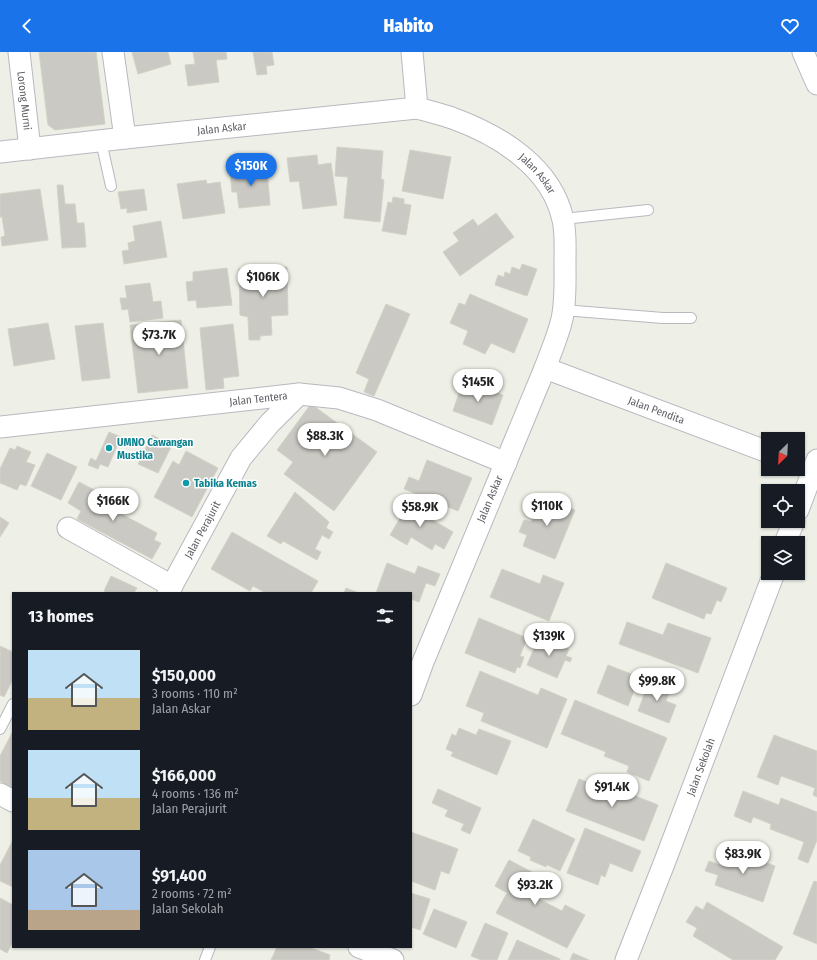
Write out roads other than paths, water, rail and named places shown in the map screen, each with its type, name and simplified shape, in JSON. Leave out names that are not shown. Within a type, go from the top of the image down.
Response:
[{"type":"street","name":"Lorong Murni","points":[[19,52],[30,149]]},
{"type":"street","points":[[113,52],[124,138]]},
{"type":"street","points":[[412,52],[417,108]]},
{"type":"street","points":[[803,52],[817,84]]},
{"type":"street","name":"Jalan Askar","points":[[0,152],[101,140],[417,108],[451,118],[487,134],[527,159],[542,175],[554,193],[563,219],[565,238],[565,288],[562,320],[545,368],[423,662],[412,692]]},
{"type":"street","name":"Jalan Pendita","points":[[545,368],[761,449]]},
{"type":"street","name":"Jalan Tentera","points":[[0,427],[299,394],[339,398],[376,410],[506,463]]},
{"type":"street","name":"Jalan Perajurit","points":[[170,589],[241,458],[270,423],[299,394]]},
{"type":"street","points":[[805,486],[811,466]]},
{"type":"street","points":[[68,528],[170,589]]},
{"type":"street","name":"Jalan Sekolah","points":[[626,960],[771,580]]},
{"type":"street","points":[[0,794],[12,800]]},
{"type":"street","points":[[355,960],[360,948]]},
{"type":"street","points":[[363,948],[393,960]]},
{"type":"lane","points":[[101,140],[111,186]]},
{"type":"lane","points":[[563,219],[648,210]]},
{"type":"lane","points":[[563,310],[663,318],[691,318]]},
{"type":"lane","points":[[0,729],[12,706]]},
{"type":"lane","points":[[205,960],[210,948]]},
{"type":"place","name":"UMNO Cawangan Mustika","points":[[109,448]]},
{"type":"place","name":"Tabika Kemas","points":[[186,483]]}]
